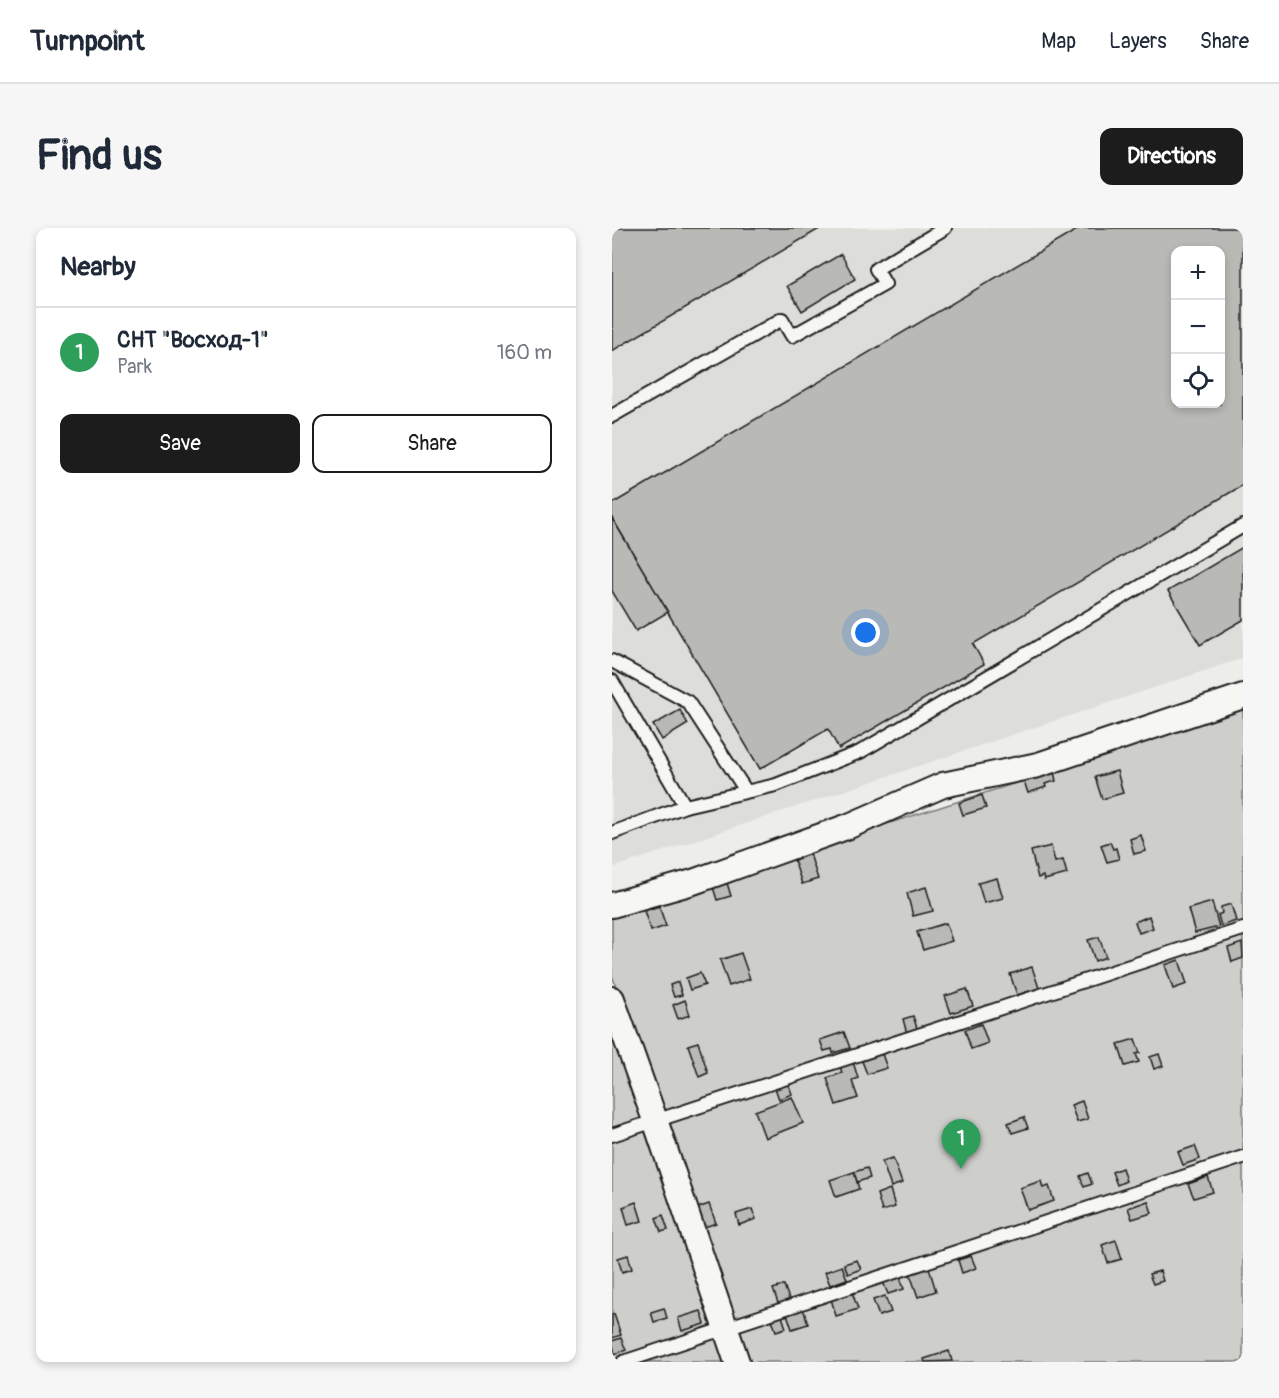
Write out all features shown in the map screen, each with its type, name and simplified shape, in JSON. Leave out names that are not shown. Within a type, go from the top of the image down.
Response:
[{"type":"street","points":[[612,905],[693,882],[849,826],[943,784],[1038,765],[1243,696]]},
{"type":"street","points":[[612,999],[656,1120],[737,1362]]},
{"type":"lane","points":[[612,416],[782,319],[792,336],[885,284],[876,269],[945,228]]},
{"type":"lane","points":[[612,833],[685,806],[776,784],[860,752],[1243,526]]},
{"type":"lane","points":[[612,661],[688,702],[747,791]]},
{"type":"lane","points":[[612,681],[685,806]]},
{"type":"lane","points":[[612,1135],[1243,929]]},
{"type":"lane","points":[[623,1362],[1243,1157]]},
{"type":"shaded area","points":[[612,228],[1243,228],[1243,658],[612,868]]},
{"type":"shaded area","points":[[1243,707],[1243,1362],[747,1362],[612,975],[612,911],[1051,772]]},
{"type":"shaded area","points":[[612,1034],[724,1362],[612,1362]]},
{"type":"building","points":[[612,228],[821,228],[612,351]]},
{"type":"building","points":[[1080,228],[1243,228],[1243,485],[973,644],[984,664],[839,749],[828,729],[760,769],[612,518],[612,504]]},
{"type":"building","points":[[841,254],[855,279],[802,311],[787,286]]},
{"type":"building","points":[[612,518],[668,612],[636,631],[612,591]]},
{"type":"building","points":[[1243,547],[1243,620],[1200,645],[1168,591]]},
{"type":"building","points":[[680,710],[688,724],[662,740],[653,725]]},
{"type":"building","points":[[1117,771],[1123,793],[1102,799],[1095,777]]},
{"type":"building","points":[[1054,772],[1056,781],[1028,793],[1024,781]]},
{"type":"building","points":[[982,795],[986,808],[963,815],[959,803]]},
{"type":"building","points":[[1141,835],[1146,851],[1134,854],[1130,839]]},
{"type":"building","points":[[1110,842],[1113,849],[1116,848],[1119,859],[1107,862],[1101,845]]},
{"type":"building","points":[[1051,846],[1055,862],[1063,860],[1067,874],[1044,880],[1043,876],[1038,878],[1031,851]]},
{"type":"building","points":[[810,854],[818,879],[802,884],[794,860]]},
{"type":"building","points":[[997,878],[1003,898],[984,903],[978,883]]},
{"type":"building","points":[[727,883],[731,896],[717,900],[713,887]]},
{"type":"building","points":[[926,887],[933,911],[913,916],[907,893]]},
{"type":"building","points":[[1212,902],[1219,927],[1195,933],[1188,909]]},
{"type":"building","points":[[1231,904],[1236,921],[1221,926],[1218,915],[1222,913],[1221,907]]},
{"type":"building","points":[[659,906],[666,926],[651,931],[644,911]]},
{"type":"building","points":[[1149,916],[1153,928],[1139,933],[1135,922]]},
{"type":"building","points":[[946,923],[952,941],[923,950],[917,932]]},
{"type":"building","points":[[1099,937],[1106,957],[1095,961],[1088,940]]},
{"type":"building","points":[[1242,943],[1243,958],[1232,962],[1228,948]]},
{"type":"building","points":[[741,953],[750,979],[729,986],[720,960]]},
{"type":"building","points":[[1179,960],[1187,984],[1173,989],[1165,965]]},
{"type":"building","points":[[1032,967],[1039,988],[1017,995],[1010,974]]},
{"type":"building","points":[[700,973],[705,985],[690,990],[686,978]]},
{"type":"building","points":[[678,982],[682,995],[674,997],[670,985]]},
{"type":"building","points":[[967,989],[973,1006],[951,1013],[945,996]]},
{"type":"building","points":[[685,1000],[690,1015],[678,1019],[673,1005]]},
{"type":"building","points":[[913,1016],[918,1031],[907,1034],[903,1019]]},
{"type":"building","points":[[981,1024],[988,1043],[971,1049],[965,1030]]},
{"type":"building","points":[[844,1032],[850,1048],[833,1053],[832,1049],[824,1051],[820,1040]]},
{"type":"building","points":[[1135,1039],[1140,1053],[1136,1054],[1139,1062],[1125,1066],[1118,1044]]},
{"type":"building","points":[[698,1042],[708,1073],[699,1077],[688,1045]]},
{"type":"building","points":[[882,1054],[887,1068],[867,1074],[862,1061]]},
{"type":"building","points":[[1159,1054],[1163,1066],[1154,1069],[1150,1057]]},
{"type":"building","points":[[853,1062],[858,1078],[852,1081],[858,1098],[836,1105],[827,1078],[842,1073],[840,1066]]},
{"type":"building","points":[[788,1083],[792,1094],[779,1099],[775,1088]]},
{"type":"building","points":[[792,1097],[803,1123],[765,1138],[755,1111]]},
{"type":"building","points":[[1082,1101],[1088,1119],[1077,1122],[1071,1105]]},
{"type":"building","points":[[1024,1117],[1028,1128],[1012,1133],[1008,1123]]},
{"type":"building","points":[[1195,1146],[1200,1159],[1183,1165],[1178,1152]]},
{"type":"building","points":[[893,1158],[902,1183],[891,1187],[882,1161]]},
{"type":"building","points":[[867,1168],[870,1178],[857,1182],[854,1172]]},
{"type":"building","points":[[1122,1168],[1126,1181],[1117,1185],[1112,1172]]},
{"type":"building","points":[[854,1172],[859,1189],[836,1197],[830,1180]]},
{"type":"building","points":[[1088,1173],[1092,1184],[1084,1187],[1080,1176]]},
{"type":"building","points":[[1208,1177],[1213,1192],[1194,1198],[1188,1184]]},
{"type":"building","points":[[1041,1181],[1043,1188],[1049,1186],[1054,1201],[1028,1210],[1020,1188]]},
{"type":"building","points":[[890,1189],[895,1207],[882,1211],[877,1194]]},
{"type":"building","points":[[1148,1201],[1152,1213],[1132,1219],[1128,1208]]},
{"type":"building","points":[[636,1202],[642,1221],[628,1225],[623,1207]]},
{"type":"building","points":[[709,1204],[716,1223],[702,1228],[695,1209]]},
{"type":"building","points":[[752,1209],[756,1219],[739,1225],[736,1214]]},
{"type":"building","points":[[663,1215],[668,1230],[661,1232],[656,1218]]},
{"type":"building","points":[[1116,1240],[1122,1259],[1108,1263],[1102,1245]]},
{"type":"building","points":[[628,1255],[632,1269],[622,1272],[618,1258]]},
{"type":"building","points":[[971,1256],[976,1268],[962,1273],[958,1260]]},
{"type":"building","points":[[857,1260],[861,1269],[848,1274],[844,1264]]},
{"type":"building","points":[[842,1266],[847,1279],[830,1285],[825,1272]]},
{"type":"building","points":[[929,1268],[936,1291],[918,1297],[910,1274]]},
{"type":"building","points":[[1160,1271],[1163,1281],[1153,1284],[1149,1274]]},
{"type":"building","points":[[900,1277],[904,1289],[888,1294],[883,1282]]},
{"type":"building","points":[[784,1285],[790,1302],[779,1306],[773,1289]]},
{"type":"building","points":[[852,1292],[858,1309],[836,1316],[831,1299]]},
{"type":"building","points":[[885,1296],[891,1312],[879,1316],[873,1300]]},
{"type":"building","points":[[664,1308],[667,1318],[654,1322],[651,1312]]},
{"type":"building","points":[[803,1308],[808,1324],[792,1329],[787,1314]]},
{"type":"building","points":[[701,1311],[705,1324],[682,1331],[678,1318]]},
{"type":"building","points":[[614,1314],[621,1335],[612,1338],[612,1315]]},
{"type":"building","points":[[782,1316],[786,1328],[776,1331],[772,1320]]},
{"type":"building","points":[[621,1338],[626,1350],[615,1354],[612,1341]]},
{"type":"building","points":[[949,1351],[952,1361],[925,1362],[924,1359]]},
{"type":"place","name":"СНТ \"Восход-1\"","points":[[961,1169]]}]
